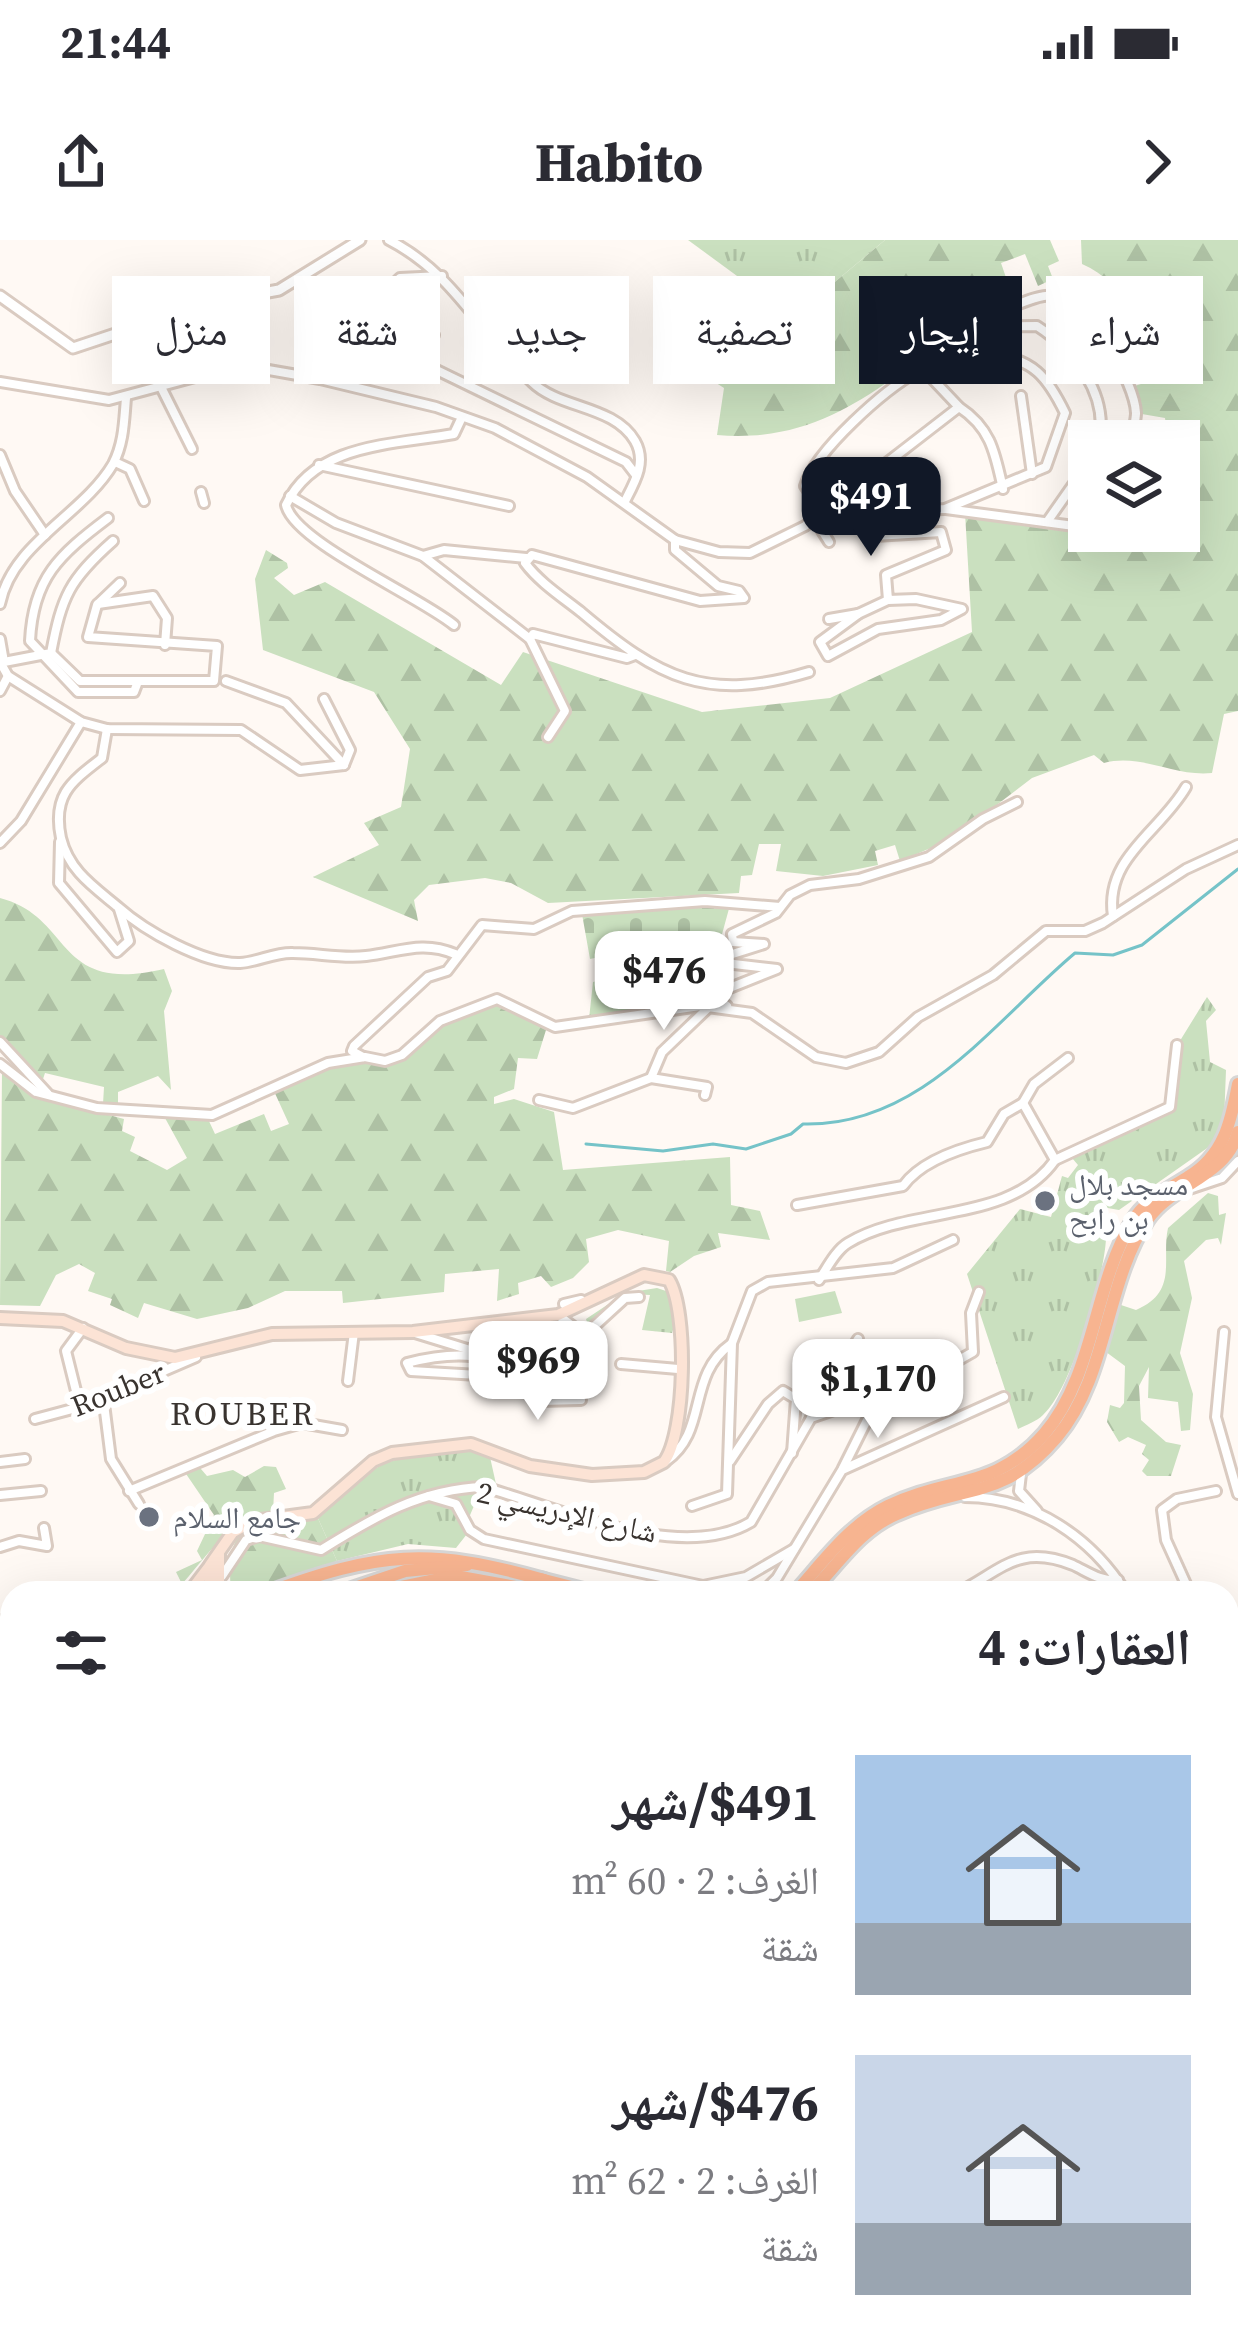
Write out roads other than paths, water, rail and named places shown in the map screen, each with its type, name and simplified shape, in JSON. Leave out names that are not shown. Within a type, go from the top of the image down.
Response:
[{"type":"highway","points":[[806,1581],[874,1514],[895,1502],[992,1475],[1042,1435],[1070,1391],[1132,1221],[1149,1201],[1207,1163],[1231,1122],[1238,1084]]},
{"type":"highway","points":[[821,1581],[870,1530],[899,1513],[962,1497],[1025,1469],[1076,1410],[1127,1257],[1146,1222],[1202,1178],[1237,1138]]},
{"type":"highway","points":[[303,1581],[350,1565],[428,1555],[477,1561],[531,1581]]},
{"type":"highway","points":[[375,1581],[444,1565],[519,1581]]},
{"type":"highway","points":[[431,1581],[455,1576],[497,1581]]},
{"type":"main road","points":[[0,1318],[57,1320],[146,1354],[199,1356],[272,1334],[413,1332],[561,1309],[607,1297],[644,1276],[669,1280],[683,1317],[678,1369],[681,1424],[664,1462],[635,1474],[592,1474],[530,1466],[470,1444],[392,1453],[373,1461],[313,1514],[242,1526],[198,1581]]},
{"type":"main road","points":[[216,1581],[219,1551]]},
{"type":"main road","points":[[210,1565],[213,1581]]},
{"type":"street","points":[[388,240],[427,259],[535,386],[611,419],[632,434],[640,451],[638,477],[625,501]]},
{"type":"street","points":[[0,296],[73,348],[208,303],[279,290],[358,241]]},
{"type":"street","points":[[1022,304],[1059,296],[1081,310],[1108,346],[1128,388],[1135,420]]},
{"type":"street","points":[[1022,327],[1037,326],[1072,354],[1093,388],[1100,420]]},
{"type":"street","points":[[945,509],[1032,474],[1046,466],[1055,450],[1065,413],[1037,367],[1022,360]]},
{"type":"street","points":[[0,382],[73,398],[126,398],[240,365],[320,379],[462,417],[537,450],[625,501],[718,586],[739,591],[746,603],[700,601],[532,555],[444,550],[423,556]]},
{"type":"street","points":[[440,372],[626,462],[638,477]]},
{"type":"street","points":[[829,542],[805,486],[814,463],[905,384]]},
{"type":"street","points":[[935,384],[981,421],[994,445],[1003,489]]},
{"type":"street","points":[[162,389],[192,448]]},
{"type":"street","points":[[1021,396],[1032,474]]},
{"type":"street","points":[[0,600],[8,580],[45,535],[86,498],[114,461],[126,398]]},
{"type":"street","points":[[675,545],[750,553],[818,515],[959,407]]},
{"type":"street","points":[[454,625],[429,604],[300,531],[286,510],[302,476],[318,464],[454,434],[462,417]]},
{"type":"street","points":[[0,455],[14,491],[45,535]]},
{"type":"street","points":[[114,461],[130,469],[144,501]]},
{"type":"street","points":[[318,464],[509,506]]},
{"type":"street","points":[[1046,523],[1068,492]]},
{"type":"street","points":[[290,496],[336,523],[423,556],[530,639],[565,711],[548,737]]},
{"type":"street","points":[[818,515],[945,509],[1068,526]]},
{"type":"street","points":[[872,512],[875,536],[941,532],[946,550],[886,575],[888,600]]},
{"type":"street","points":[[108,518],[65,550],[32,599],[30,641],[79,692],[134,692],[137,684]]},
{"type":"street","points":[[51,653],[61,600],[71,581],[113,541]]},
{"type":"street","points":[[526,558],[527,568],[635,655],[689,682],[722,685],[809,672]]},
{"type":"street","points":[[2,662],[51,653],[80,681],[214,681],[217,646],[88,637],[97,604],[120,583]]},
{"type":"street","points":[[97,604],[153,596],[167,618],[165,645]]},
{"type":"street","points":[[916,598],[962,609],[941,620],[878,629],[828,656],[820,642],[858,614],[888,600],[916,598]]},
{"type":"street","points":[[829,619],[858,614]]},
{"type":"street","points":[[530,639],[538,633],[607,654],[635,655]]},
{"type":"street","points":[[0,639],[8,676],[81,722],[107,729],[241,730],[300,770],[344,765]]},
{"type":"street","points":[[0,691],[8,676]]},
{"type":"street","points":[[226,681],[286,703],[344,765]]},
{"type":"street","points":[[324,699],[350,750],[344,765]]},
{"type":"street","points":[[0,844],[21,820],[81,722]]},
{"type":"street","points":[[107,729],[102,758],[69,781],[58,803],[59,884],[117,952],[129,941],[118,908]]},
{"type":"street","points":[[1112,916],[1111,893],[1118,871],[1168,815],[1186,787]]},
{"type":"street","points":[[734,1010],[712,995],[777,969],[725,964],[724,957],[764,944],[733,942],[730,937],[810,885],[859,879],[929,857],[982,819],[1017,802]]},
{"type":"street","points":[[61,838],[69,861],[87,884],[150,933],[184,944],[196,955],[235,963],[288,952],[368,956],[423,945],[455,954]]},
{"type":"street","points":[[0,1064],[26,1086],[117,1113],[179,1109],[212,1115],[287,1078],[364,1058],[386,1061],[402,1054],[440,1021],[497,998],[555,1027],[710,1006],[734,1010],[769,1020],[816,1057],[833,1063],[860,1060],[879,1052],[918,1017],[993,975],[1046,931],[1085,931],[1186,869],[1238,845]]},
{"type":"street","points":[[60,869],[69,861]]},
{"type":"street","points":[[364,1058],[352,1051],[354,1046],[428,977],[447,971],[455,954],[489,923],[534,929],[572,911],[704,901],[780,907]]},
{"type":"street","points":[[651,1078],[662,1052],[710,1006]]},
{"type":"street","points":[[0,1042],[50,1095]]},
{"type":"street","points":[[819,1280],[849,1242],[901,1222],[1011,1195],[1032,1186],[1055,1160],[1170,1106],[1177,1045]]},
{"type":"street","points":[[797,1204],[903,1186],[912,1173],[987,1142],[1004,1114],[1023,1103],[1034,1084],[1067,1058]]},
{"type":"street","points":[[539,1100],[573,1108],[651,1078],[707,1087],[705,1095]]},
{"type":"street","points":[[1023,1103],[1055,1160]]},
{"type":"street","points":[[1182,1191],[1222,1178],[1238,1161]]},
{"type":"street","points":[[692,1506],[727,1494],[732,1343],[744,1305],[759,1285],[893,1268],[953,1240]]},
{"type":"street","points":[[812,1418],[968,1357],[975,1346],[971,1313],[979,1292]]},
{"type":"street","points":[[561,1309],[579,1331],[589,1331],[614,1315],[625,1298],[639,1297]]},
{"type":"street","points":[[80,1407],[66,1351],[83,1328]]},
{"type":"street","points":[[348,1381],[354,1332]]},
{"type":"street","points":[[413,1332],[490,1356],[537,1363]]},
{"type":"street","points":[[1224,1332],[1216,1418],[1236,1494]]},
{"type":"street","name":"شارع الإدريسي 2","points":[[220,1581],[230,1557],[246,1540],[259,1536],[321,1550],[423,1495],[484,1487],[615,1526],[716,1538],[752,1522],[858,1339]]},
{"type":"street","points":[[664,1462],[688,1441],[704,1370],[732,1343]]},
{"type":"street","points":[[636,1351],[638,1364]]},
{"type":"street","name":"Rouber","points":[[35,1419],[80,1407],[199,1356]]},
{"type":"street","points":[[495,1376],[407,1369],[409,1361],[490,1356],[526,1381],[539,1401],[581,1400]]},
{"type":"street","points":[[621,1364],[678,1369]]},
{"type":"street","points":[[729,1462],[767,1404],[783,1391],[796,1400],[791,1456]]},
{"type":"street","points":[[771,1581],[842,1470],[880,1395]]},
{"type":"street","points":[[103,1396],[111,1459],[139,1504]]},
{"type":"street","points":[[842,1470],[1004,1396]]},
{"type":"street","points":[[128,1491],[274,1431],[302,1423],[341,1430]]},
{"type":"street","points":[[0,1462],[25,1459]]},
{"type":"street","points":[[1025,1469],[1019,1491],[1042,1517]]},
{"type":"street","points":[[0,1495],[41,1491]]},
{"type":"street","points":[[1185,1581],[1166,1540],[1162,1510],[1177,1499],[1216,1491]]},
{"type":"street","points":[[423,1495],[450,1499],[461,1508],[470,1530],[484,1539],[670,1581]]},
{"type":"street","points":[[962,1497],[994,1498],[1042,1517],[1089,1544],[1118,1580]]},
{"type":"street","points":[[0,1547],[19,1541],[47,1546],[44,1528]]},
{"type":"street","points":[[731,1581],[794,1549]]},
{"type":"street","points":[[978,1581],[998,1565],[1022,1558],[1067,1563],[1104,1580],[1118,1580]]},
{"type":"waterway","points":[[586,1144],[663,1151],[713,1144],[746,1149],[791,1134],[803,1124],[845,1120],[884,1108],[953,1065],[1075,953],[1113,955],[1142,945],[1238,869]]},
{"type":"place","name":"مسجد بلال بن رابح","points":[[1045,1201]]},
{"type":"place","name":"جامع السلام","points":[[149,1517]]},
{"type":"district","name":"ROUBER","points":[[243,1413]]}]
